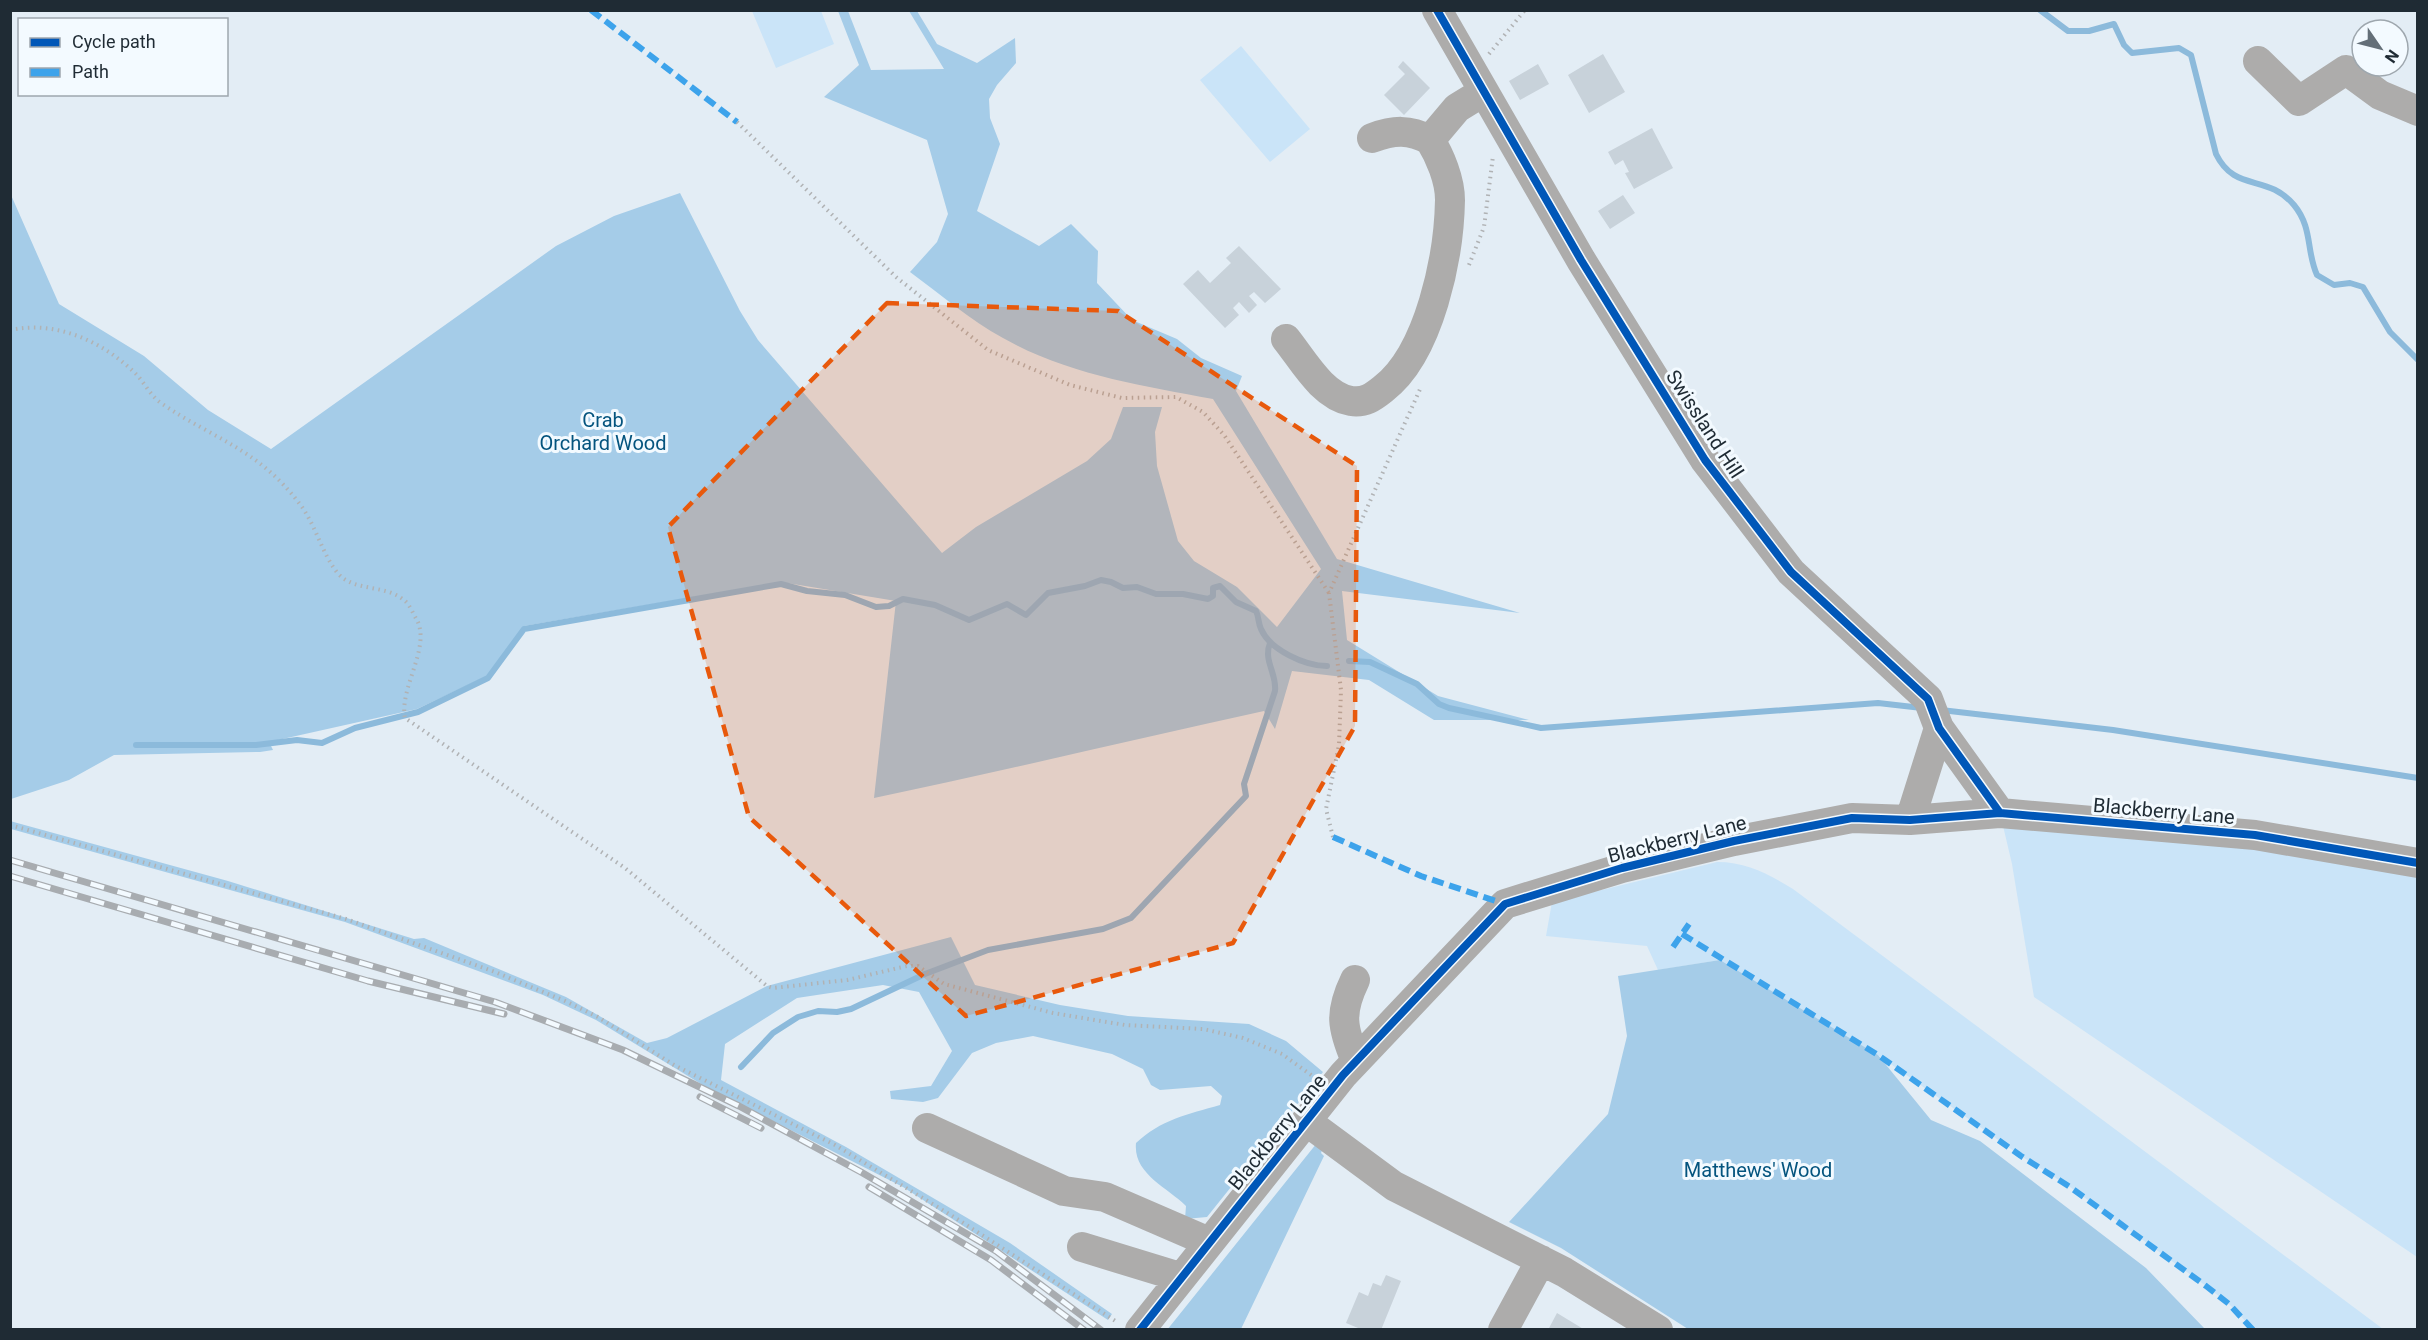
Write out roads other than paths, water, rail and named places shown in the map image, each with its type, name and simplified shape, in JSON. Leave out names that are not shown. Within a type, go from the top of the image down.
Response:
[{"type":"street","name":"Swissland Hill","points":[[1437,10],[1508,136],[1706,460],[1791,572],[1928,699],[1939,728],[2000,813]]},
{"type":"street","points":[[2258,61],[2299,101],[2346,70],[2380,95],[2418,111]]},
{"type":"street","points":[[1430,140],[1478,83]]},
{"type":"street","points":[[1286,339],[1326,387],[1339,397],[1352,401],[1366,401],[1394,381],[1418,344],[1438,288],[1447,237],[1450,197],[1440,156],[1430,140],[1415,132],[1391,131],[1372,138]]},
{"type":"street","points":[[1910,820],[1939,728]]},
{"type":"street","name":"Blackberry Lane","points":[[1138,1322],[1180,1277],[1356,1060],[1505,904],[1622,868],[1734,841],[1852,818],[1910,820],[2000,813],[2255,835],[2418,863]]},
{"type":"street","points":[[1354,980],[1346,1000],[1343,1028],[1356,1060]]},
{"type":"street","points":[[1306,1121],[1394,1186],[1541,1260],[1658,1329]]},
{"type":"street","points":[[927,1128],[1064,1191],[1105,1197],[1209,1242]]},
{"type":"street","points":[[1082,1247],[1180,1277]]},
{"type":"street","points":[[1503,1329],[1541,1260]]},
{"type":"waterway","points":[[2040,10],[2068,31],[2089,31],[2114,24],[2124,45],[2132,53],[2179,48],[2191,55],[2216,154],[2224,166],[2232,174],[2242,179],[2284,195],[2294,205],[2304,222],[2317,275],[2334,285],[2350,283],[2363,287],[2390,332],[2418,360]]},
{"type":"waterway","points":[[136,745],[256,745],[297,740],[322,743],[355,728],[418,712],[488,678],[524,629],[781,584],[807,591],[845,595],[876,607],[889,606],[903,599],[935,605],[969,620],[1007,604],[1026,615],[1048,593],[1085,586],[1101,580],[1123,588],[1137,587],[1156,594],[1183,594],[1208,599],[1213,596],[1213,588],[1220,586],[1236,602],[1256,611],[1260,627],[1266,637],[1280,650],[1299,660],[1327,666]]},
{"type":"waterway","points":[[741,1067],[773,1033],[798,1017],[818,1011],[837,1012],[851,1009],[925,974],[988,950],[1103,929],[1131,918],[1246,796],[1244,784],[1275,691],[1268,656],[1270,643]]},
{"type":"waterway","points":[[1349,661],[1370,662],[1417,684],[1439,704],[1449,708],[1541,728],[1878,703],[1922,708]]},
{"type":"waterway","points":[[1941,710],[2113,730],[2418,778]]},
{"type":"railway","points":[[10,860],[495,1002],[623,1050],[739,1106],[861,1172],[996,1251],[1101,1330]]},
{"type":"railway","points":[[10,876],[368,981],[504,1014]]},
{"type":"railway","points":[[700,1097],[761,1128]]},
{"type":"railway","points":[[869,1187],[991,1260],[1084,1330]]},
{"type":"park label","name":"Crab Orchard Wood","points":[[603,432]]},
{"type":"park label","name":"Matthews' Wood","points":[[1758,1170]]}]
